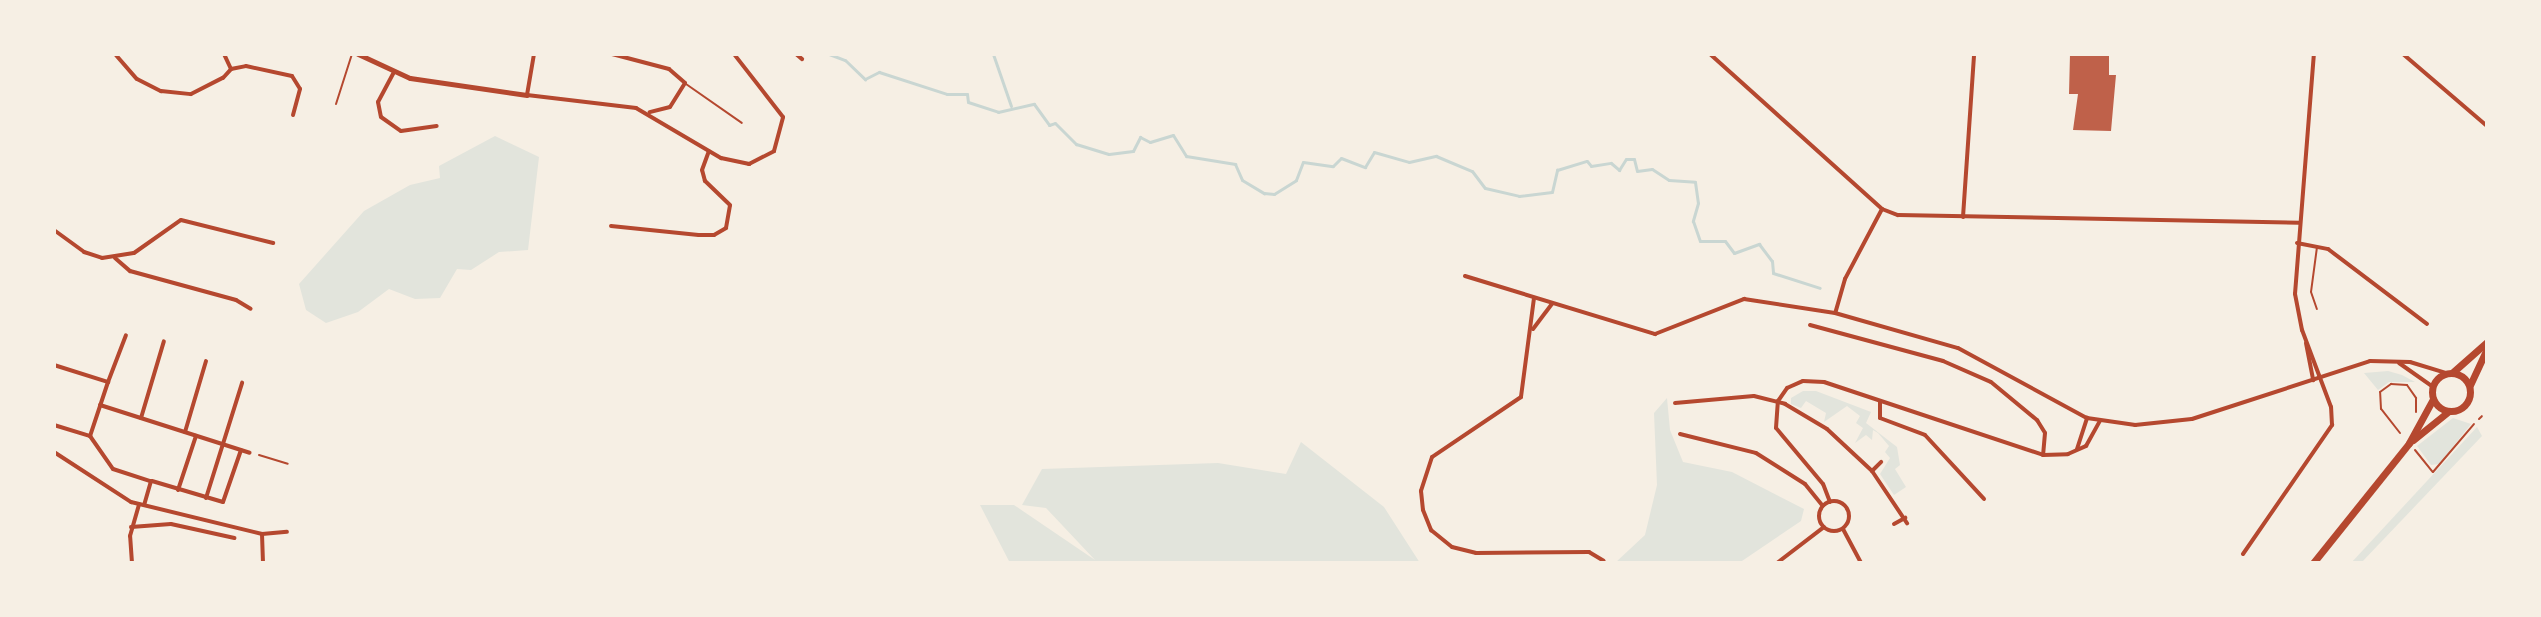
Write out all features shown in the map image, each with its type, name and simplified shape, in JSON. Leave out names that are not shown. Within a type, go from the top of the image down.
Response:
[{"type":"highway","points":[[2412,446],[2433,399],[2433,387],[2487,342]]},
{"type":"highway","points":[[2313,563],[2412,446],[2449,411],[2467,404],[2470,385],[2487,349]]},
{"type":"highway","points":[[2450,373],[2470,385]]},
{"type":"highway","points":[[2433,399],[2449,411]]},
{"type":"street","points":[[115,54],[137,79],[176,93],[213,87],[231,69],[246,66],[292,76],[300,89],[293,115]]},
{"type":"street","points":[[224,54],[231,69]]},
{"type":"street","points":[[355,54],[394,72],[454,88],[609,102],[648,112],[734,164],[763,160],[774,151],[783,129],[771,96],[734,54]]},
{"type":"street","points":[[527,95],[534,54]]},
{"type":"street","points":[[612,54],[669,69],[685,83],[670,107],[648,112]]},
{"type":"street","points":[[796,54],[802,59]]},
{"type":"street","points":[[1710,54],[1882,209],[1898,215],[2299,223]]},
{"type":"street","points":[[1963,217],[1974,54]]},
{"type":"street","points":[[2313,380],[2295,294],[2314,54]]},
{"type":"street","points":[[2403,54],[2487,126]]},
{"type":"street","points":[[394,72],[378,102],[381,117],[401,131],[437,126]]},
{"type":"street","points":[[611,226],[699,235],[714,235],[726,228],[730,205],[705,181],[702,170],[709,151]]},
{"type":"street","points":[[1835,313],[1845,279],[1882,209]]},
{"type":"street","points":[[115,258],[144,248],[181,220],[273,243]]},
{"type":"street","points":[[54,230],[84,252],[115,258],[130,271],[222,295],[251,309]]},
{"type":"street","points":[[2297,243],[2317,246],[2427,324]]},
{"type":"street","points":[[1465,276],[1655,334],[1744,299],[1835,313],[1958,348],[2087,418],[2135,425],[2192,419],[2370,361],[2397,362],[2450,373]]},
{"type":"street","points":[[1534,298],[1521,397],[1432,457],[1421,491],[1423,510],[1431,530],[1452,547],[1476,553],[1589,552],[1604,561]]},
{"type":"street","points":[[1532,331],[1552,303]]},
{"type":"street","points":[[1810,325],[1943,361],[1991,382],[2037,420],[2045,433],[2043,455]]},
{"type":"street","points":[[90,436],[126,335]]},
{"type":"street","points":[[141,418],[164,341]]},
{"type":"street","points":[[2243,554],[2329,434],[2332,415],[2322,376],[2306,342]]},
{"type":"street","points":[[185,432],[206,361]]},
{"type":"street","points":[[2397,362],[2433,387]]},
{"type":"street","points":[[54,365],[108,382]]},
{"type":"street","points":[[1830,502],[1823,484],[1779,435],[1774,421],[1778,401],[1787,388],[1809,380],[2043,455],[2077,449],[2090,442],[2100,421]]},
{"type":"street","points":[[206,498],[242,383]]},
{"type":"street","points":[[1675,403],[1740,396],[1778,401],[1819,423],[1872,471],[1906,521],[1894,524]]},
{"type":"street","points":[[1881,401],[1880,418],[1925,435],[1984,499]]},
{"type":"street","points":[[100,405],[250,453]]},
{"type":"street","points":[[2077,449],[2087,418]]},
{"type":"street","points":[[54,425],[90,436],[106,465],[223,502],[241,450]]},
{"type":"street","points":[[1680,434],[1756,453],[1805,484],[1823,506]]},
{"type":"street","points":[[178,490],[196,436]]},
{"type":"street","points":[[54,452],[104,488],[141,504],[262,534],[287,532]]},
{"type":"street","points":[[1872,471],[1881,462]]},
{"type":"street","points":[[132,563],[131,527],[151,481]]},
{"type":"street","points":[[1824,527],[1820,515],[1823,506],[1830,502],[1847,508],[1849,518],[1843,529]]},
{"type":"street","points":[[131,527],[171,524],[234,538]]},
{"type":"street","points":[[1777,563],[1824,527],[1843,529]]},
{"type":"street","points":[[1843,529],[1861,563]]},
{"type":"street","points":[[262,534],[263,563]]},
{"type":"lane","points":[[336,104],[355,54]]},
{"type":"lane","points":[[685,83],[742,123]]},
{"type":"lane","points":[[2317,246],[2311,292],[2317,309]]},
{"type":"path","points":[[2400,433],[2378,404],[2382,389],[2397,383],[2411,388],[2414,418]]},
{"type":"path","points":[[2412,446],[2433,472],[2474,424]]},
{"type":"path","points":[[250,453],[288,464]]},
{"type":"shaded area","points":[[495,136],[539,157],[528,250],[499,252],[471,270],[457,269],[440,298],[415,299],[389,289],[358,312],[326,323],[306,310],[299,284],[364,211],[410,185],[440,178],[439,166]]},
{"type":"shaded area","points":[[2388,371],[2415,382],[2389,382],[2378,390],[2364,373]]},
{"type":"shaded area","points":[[1803,391],[1816,391],[1871,412],[1866,423],[1897,447],[1900,465],[1895,469],[1906,487],[1894,495],[1880,474],[1890,458],[1885,452],[1889,446],[1878,433],[1873,430],[1872,440],[1866,435],[1855,443],[1863,428],[1856,423],[1860,416],[1847,406],[1824,422],[1826,413],[1806,401],[1801,408],[1791,404],[1791,398]]},
{"type":"shaded area","points":[[1667,398],[1670,430],[1683,462],[1732,472],[1804,509],[1801,521],[1739,563],[1615,563],[1645,535],[1657,485],[1654,413]]},
{"type":"shaded area","points":[[2453,418],[2471,424],[2439,464],[2431,465],[2417,446]]},
{"type":"shaded area","points":[[2477,427],[2482,436],[2361,563],[2351,563]]},
{"type":"shaded area","points":[[1301,442],[1384,507],[1420,563],[1010,563],[980,505],[1014,505],[1095,560],[1046,508],[1022,505],[1042,469],[1218,463],[1286,474]]},
{"type":"building","points":[[2070,54],[2109,54],[2109,75],[2116,75],[2111,131],[2073,130],[2078,94],[2069,94]]},
{"type":"waterway","points":[[829,54],[845,60],[865,79],[879,72],[947,94],[967,94],[968,102],[998,112],[1034,104],[1049,125],[1055,123],[1076,144],[1109,154],[1133,151],[1140,137],[1150,142],[1173,135],[1186,156],[1235,164],[1242,180],[1264,193],[1274,194],[1296,180],[1303,162],[1333,166],[1341,158],[1365,167],[1374,152],[1409,162],[1436,156],[1472,171],[1485,188],[1519,196],[1552,192],[1557,170],[1587,161],[1591,166],[1611,163],[1619,170],[1626,159],[1634,159],[1637,171],[1652,169],[1669,180],[1695,182],[1698,203],[1693,221],[1700,241],[1725,241],[1734,253],[1759,244],[1772,261],[1773,273],[1820,288]]},
{"type":"waterway","points":[[993,54],[1011,106]]}]
